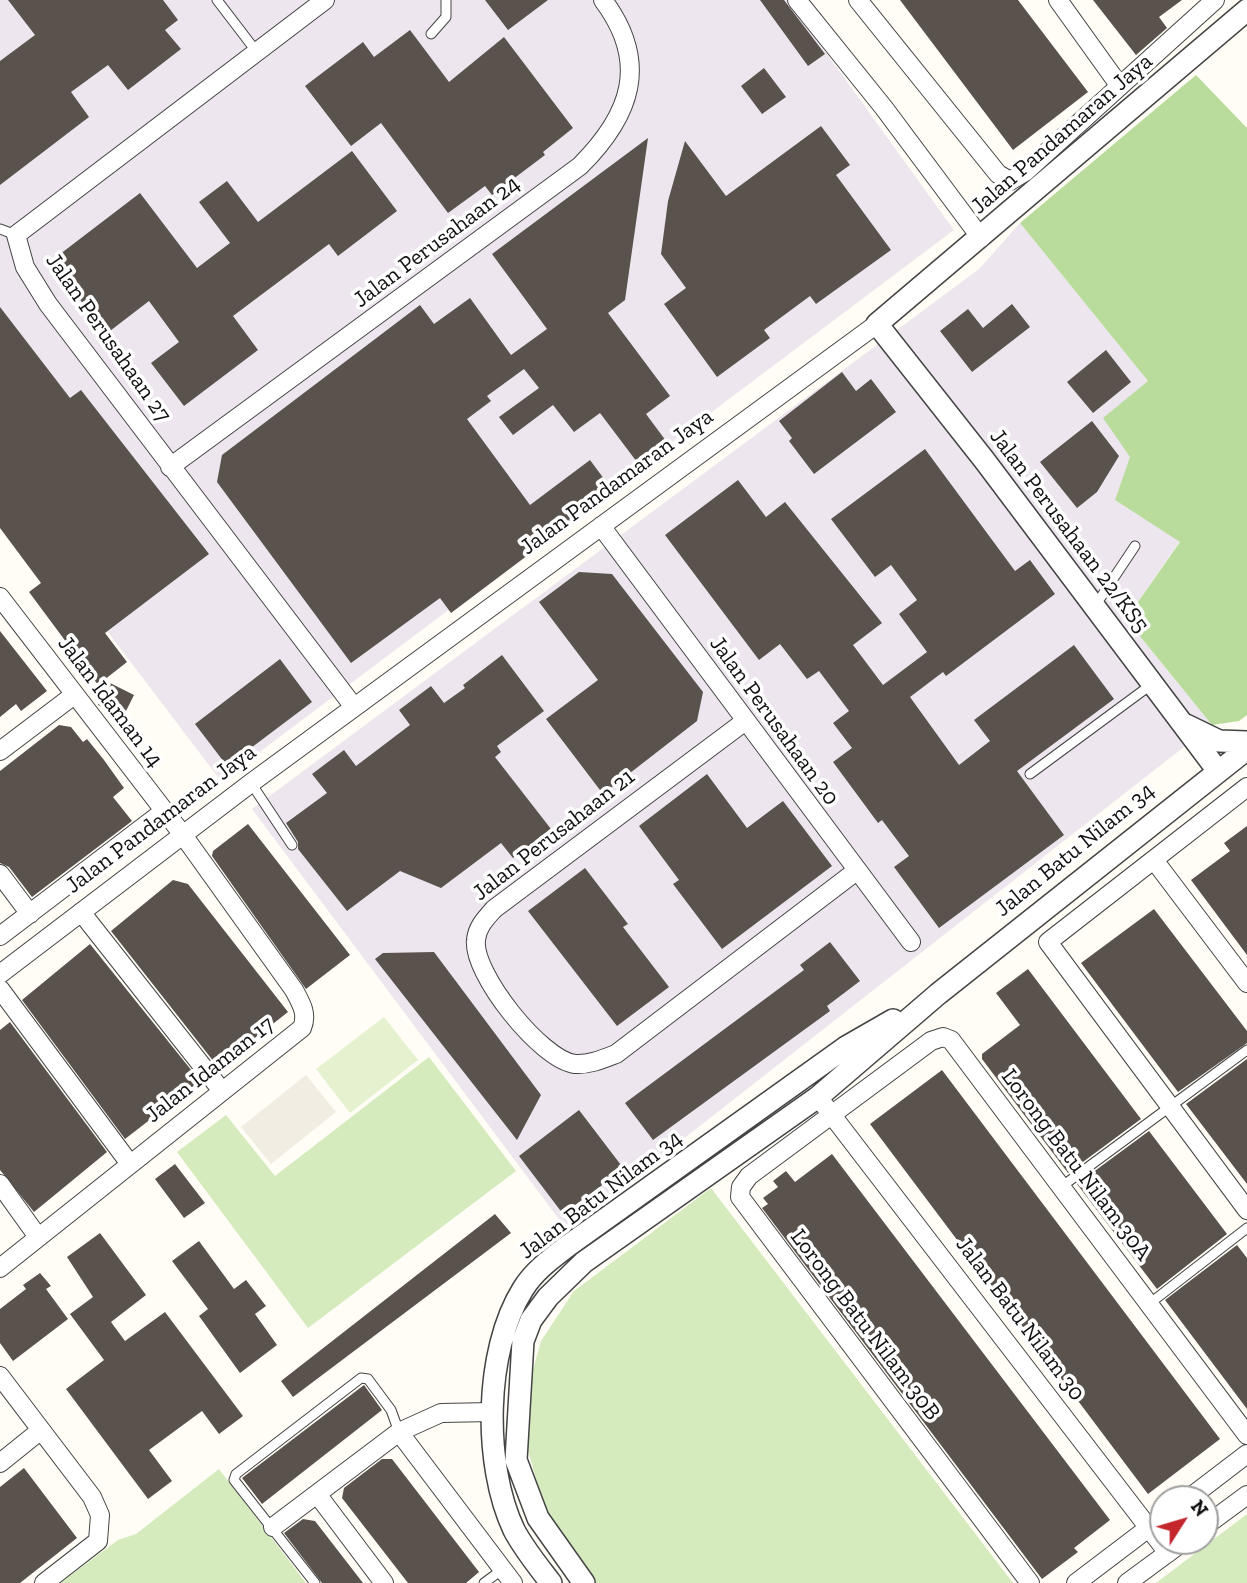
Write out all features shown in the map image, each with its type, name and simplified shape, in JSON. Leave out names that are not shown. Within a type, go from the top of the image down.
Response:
[{"type":"street","name":"Jalan Perusahaan 27","points":[[325,0],[8,232],[25,267],[48,304],[354,707]]},
{"type":"street","name":"Jalan Perusahaan 24","points":[[170,467],[580,166],[599,148],[621,115],[630,59],[620,27],[603,0]]},
{"type":"street","points":[[797,0],[981,238]]},
{"type":"street","points":[[858,0],[998,174],[1010,181],[1026,172],[1216,0]]},
{"type":"street","points":[[1058,0],[1119,85]]},
{"type":"street","name":"Jalan Pandamaran Jaya","points":[[0,974],[251,783],[877,324],[1247,10]]},
{"type":"street","name":"Jalan Perusahaan 22/KS5","points":[[877,324],[985,461],[1218,771]]},
{"type":"street","name":"Jalan Perusahaan 20","points":[[601,526],[855,872],[911,942]]},
{"type":"street","name":"Jalan Idaman 14","points":[[0,597],[183,835]]},
{"type":"street","points":[[0,751],[74,695]]},
{"type":"street","name":"Jalan Perusahaan 21","points":[[744,722],[494,909],[479,926],[475,941],[477,959],[483,974],[540,1047],[557,1058],[575,1064],[597,1061],[616,1054],[855,872]]},
{"type":"street","points":[[1181,723],[1219,741],[1247,741]]},
{"type":"street","points":[[1179,801],[1192,779],[1194,765],[1181,723]]},
{"type":"street","name":"Jalan Batu Nilam 34","points":[[584,1583],[538,1518],[516,1460],[523,1341],[531,1320],[561,1282],[676,1196],[818,1097],[938,994],[1247,749]]},
{"type":"street","points":[[1247,788],[1048,942],[1247,1210]]},
{"type":"street","name":"Jalan Pandamaran Jaya","points":[[0,936],[163,811]]},
{"type":"street","name":"Jalan Idaman 17","points":[[0,1268],[302,1028],[305,1020],[304,1008],[183,835]]},
{"type":"street","points":[[1154,860],[1247,983]]},
{"type":"street","points":[[0,874],[30,914]]},
{"type":"street","points":[[81,912],[222,1091]]},
{"type":"street","points":[[0,989],[130,1164]]},
{"type":"street","name":"Jalan Batu Nilam 34","points":[[551,1583],[525,1547],[508,1514],[493,1441],[492,1412],[501,1342],[525,1286],[545,1263],[569,1245],[741,1125],[846,1047],[938,994]]},
{"type":"street","name":"Lorong Batu Nilam 30A","points":[[833,1116],[931,1041],[943,1037],[951,1040],[1247,1435]]},
{"type":"street","points":[[741,1125],[761,1116],[799,1089],[807,1087],[818,1097],[825,1073],[846,1047]]},
{"type":"street","name":"Jalan Batu Nilam 30","points":[[818,1097],[1149,1513]]},
{"type":"street","name":"Lorong Batu Nilam 30B","points":[[833,1116],[749,1176],[741,1187],[740,1197],[1030,1583]]},
{"type":"street","points":[[0,1184],[38,1237]]},
{"type":"street","points":[[0,1376],[98,1507],[98,1541],[44,1583]]},
{"type":"street","points":[[492,1412],[519,1376]]},
{"type":"street","points":[[273,1527],[399,1432],[441,1413],[492,1412]]},
{"type":"street","points":[[492,1412],[516,1460]]},
{"type":"street","points":[[0,1463],[41,1430]]},
{"type":"street","points":[[399,1432],[508,1576]]},
{"type":"street","points":[[1206,1485],[1247,1454]]},
{"type":"street","points":[[317,1494],[384,1583]]},
{"type":"street","points":[[1219,1515],[1247,1495]]},
{"type":"street","points":[[1076,1583],[1149,1527]]},
{"type":"street","points":[[1128,1583],[1165,1555]]},
{"type":"lane","points":[[217,0],[256,51]]},
{"type":"lane","points":[[431,34],[446,17],[446,0]]},
{"type":"lane","points":[[1093,608],[1135,546]]},
{"type":"lane","points":[[1030,774],[1152,684]]},
{"type":"lane","points":[[251,783],[292,845]]},
{"type":"lane","points":[[1061,1187],[1247,1050]]},
{"type":"lane","points":[[1149,1304],[1247,1228]]},
{"type":"lane","points":[[315,1583],[234,1480],[236,1474],[361,1378],[368,1379],[391,1410],[399,1432]]},
{"type":"lane","points":[[484,1583],[508,1576]]},
{"type":"shaded area","points":[[0,0],[788,0],[954,230],[221,781],[0,490]]},
{"type":"shaded area","points":[[1020,223],[1148,381],[1131,457],[1115,500],[1180,541],[1126,619],[1212,725],[567,1230],[252,809],[979,269]]},
{"type":"shaded area","points":[[306,1075],[336,1112],[271,1164],[241,1127]]},
{"type":"green space","points":[[1196,75],[1247,128],[1247,715],[1239,721],[1212,725],[1126,619],[1180,542],[1115,500],[1130,457],[1103,418],[1148,381],[1020,223]]},
{"type":"green space","points":[[384,1017],[418,1060],[350,1113],[316,1069]]},
{"type":"green space","points":[[429,1057],[516,1171],[308,1328],[177,1152],[226,1115],[275,1176]]},
{"type":"green space","points":[[711,1188],[1013,1583],[593,1583],[549,1525],[524,1436],[532,1373],[541,1341],[574,1291]]},
{"type":"green space","points":[[219,1469],[306,1583],[60,1583],[118,1540],[136,1534]]},
{"type":"green space","points":[[1247,1514],[1247,1583],[1156,1583],[1193,1555],[1219,1555],[1219,1535]]},
{"type":"building","points":[[8,0],[163,0],[178,20],[165,30],[181,49],[128,90],[108,65],[71,92],[89,117],[0,185],[0,61],[35,35]]},
{"type":"building","points":[[485,0],[548,0],[508,30]]},
{"type":"building","points":[[760,0],[784,0],[825,54],[808,66]]},
{"type":"building","points":[[900,0],[1018,0],[1088,92],[1013,150]]},
{"type":"building","points":[[1093,0],[1182,0],[1159,17],[1167,28],[1136,55]]},
{"type":"building","points":[[410,30],[449,82],[504,37],[573,128],[543,152],[545,155],[492,195],[485,186],[448,213],[381,123],[351,146],[305,86],[363,42],[374,57]]},
{"type":"building","points":[[764,68],[786,97],[762,114],[741,86]]},
{"type":"building","points":[[821,126],[850,165],[836,175],[891,250],[816,304],[810,296],[764,330],[770,338],[717,377],[664,304],[686,288],[661,254],[668,201],[685,141],[726,196]]},
{"type":"building","points":[[648,138],[625,300],[608,313],[670,396],[646,414],[672,449],[643,470],[600,413],[574,432],[553,405],[513,435],[499,417],[539,388],[524,369],[487,396],[491,401],[467,419],[530,505],[590,460],[613,491],[451,613],[440,598],[351,663],[217,482],[222,455],[420,305],[434,324],[470,298],[511,355],[547,329],[492,254]]},
{"type":"building","points":[[352,151],[397,211],[338,256],[329,244],[233,316],[258,350],[184,406],[151,363],[179,342],[149,301],[106,334],[51,261],[140,193],[197,268],[230,243],[199,202],[227,181],[258,222]]},
{"type":"building","points":[[1012,304],[1030,327],[972,372],[940,331],[968,309],[983,328]]},
{"type":"building","points":[[0,307],[70,398],[81,390],[209,554],[105,633],[127,662],[104,680],[134,695],[123,717],[98,705],[104,693],[29,592],[41,583],[0,528]]},
{"type":"building","points":[[1106,350],[1131,382],[1093,413],[1067,382]]},
{"type":"building","points":[[842,372],[856,391],[871,379],[896,412],[814,474],[789,441],[792,438],[779,421]]},
{"type":"building","points":[[1092,421],[1119,456],[1097,492],[1077,508],[1040,462]]},
{"type":"building","points":[[925,449],[1015,571],[1030,560],[1055,594],[946,676],[943,672],[910,697],[959,765],[990,741],[974,720],[1074,645],[1114,699],[1017,771],[1064,835],[939,928],[894,867],[909,856],[882,820],[878,823],[833,762],[852,748],[833,723],[849,711],[819,671],[807,679],[780,644],[759,660],[665,535],[738,480],[766,517],[785,502],[882,623],[853,645],[883,685],[927,652],[899,614],[917,600],[891,565],[875,577],[831,519]]},
{"type":"building","points":[[579,572],[612,574],[703,692],[697,721],[603,794],[546,719],[598,680],[539,602]]},
{"type":"building","points":[[0,631],[47,691],[21,711],[16,704],[0,717]]},
{"type":"building","points":[[502,655],[544,711],[497,746],[501,752],[495,757],[551,829],[513,858],[501,843],[441,888],[400,871],[347,911],[298,849],[298,842],[286,823],[327,793],[312,774],[344,750],[356,766],[410,725],[399,710],[431,686],[444,703]]},
{"type":"building","points":[[280,659],[312,702],[227,766],[195,724]]},
{"type":"building","points":[[59,725],[71,727],[83,742],[87,739],[104,760],[124,788],[113,797],[132,821],[32,897],[9,867],[0,863],[0,771]]},
{"type":"building","points":[[707,774],[747,828],[783,801],[832,866],[722,949],[673,884],[679,880],[639,826]]},
{"type":"building","points":[[248,824],[350,955],[306,989],[212,856],[213,851]]},
{"type":"building","points":[[1247,826],[1247,955],[1191,880],[1230,851],[1224,843]]},
{"type":"building","points":[[585,868],[628,924],[623,927],[669,987],[617,1026],[528,911]]},
{"type":"building","points":[[173,880],[188,884],[288,1012],[218,1067],[111,931]]},
{"type":"building","points":[[1154,909],[1247,1031],[1247,1043],[1178,1092],[1081,963]]},
{"type":"building","points":[[830,942],[860,981],[827,1006],[830,1011],[653,1140],[625,1103],[804,970],[800,965]]},
{"type":"building","points":[[90,944],[200,1081],[125,1139],[22,1000]]},
{"type":"building","points":[[434,952],[541,1095],[517,1140],[375,959],[383,953]]},
{"type":"building","points":[[1028,969],[1141,1119],[1068,1173],[982,1059],[982,1054],[1020,1025],[996,993]]},
{"type":"building","points":[[10,1022],[107,1152],[34,1212],[0,1170],[0,1030]]},
{"type":"building","points":[[1247,1059],[1247,1184],[1186,1104]]},
{"type":"building","points":[[942,1070],[1220,1439],[1160,1485],[1149,1485],[1148,1494],[870,1124]]},
{"type":"building","points":[[579,1110],[624,1169],[563,1214],[519,1156]]},
{"type":"building","points":[[1149,1131],[1227,1234],[1157,1289],[1077,1184]]},
{"type":"building","points":[[832,1154],[1110,1520],[1074,1548],[1078,1552],[1042,1579],[762,1208],[768,1204],[763,1198],[778,1187],[773,1181],[786,1171],[795,1182]]},
{"type":"building","points":[[175,1164],[205,1203],[184,1218],[155,1179]]},
{"type":"building","points":[[495,1214],[511,1233],[293,1397],[281,1381]]},
{"type":"building","points":[[100,1233],[146,1295],[111,1322],[125,1341],[165,1312],[243,1416],[219,1434],[202,1411],[149,1450],[172,1481],[148,1499],[66,1389],[104,1360],[70,1314],[93,1297],[67,1257]]},
{"type":"building","points":[[199,1241],[234,1289],[246,1280],[266,1306],[255,1314],[277,1345],[240,1373],[199,1316],[208,1309],[172,1261]]},
{"type":"building","points":[[1237,1245],[1247,1258],[1247,1409],[1165,1300]]},
{"type":"building","points":[[40,1273],[51,1286],[46,1289],[68,1319],[13,1361],[0,1343],[0,1309],[26,1289],[23,1285]]},
{"type":"building","points":[[364,1385],[382,1410],[262,1504],[242,1478]]},
{"type":"building","points":[[382,1459],[392,1459],[479,1572],[466,1583],[408,1583],[342,1498],[344,1488]]},
{"type":"building","points":[[24,1468],[77,1538],[20,1583],[0,1583],[0,1487]]},
{"type":"building","points":[[303,1519],[315,1521],[363,1583],[322,1583],[284,1533]]}]
